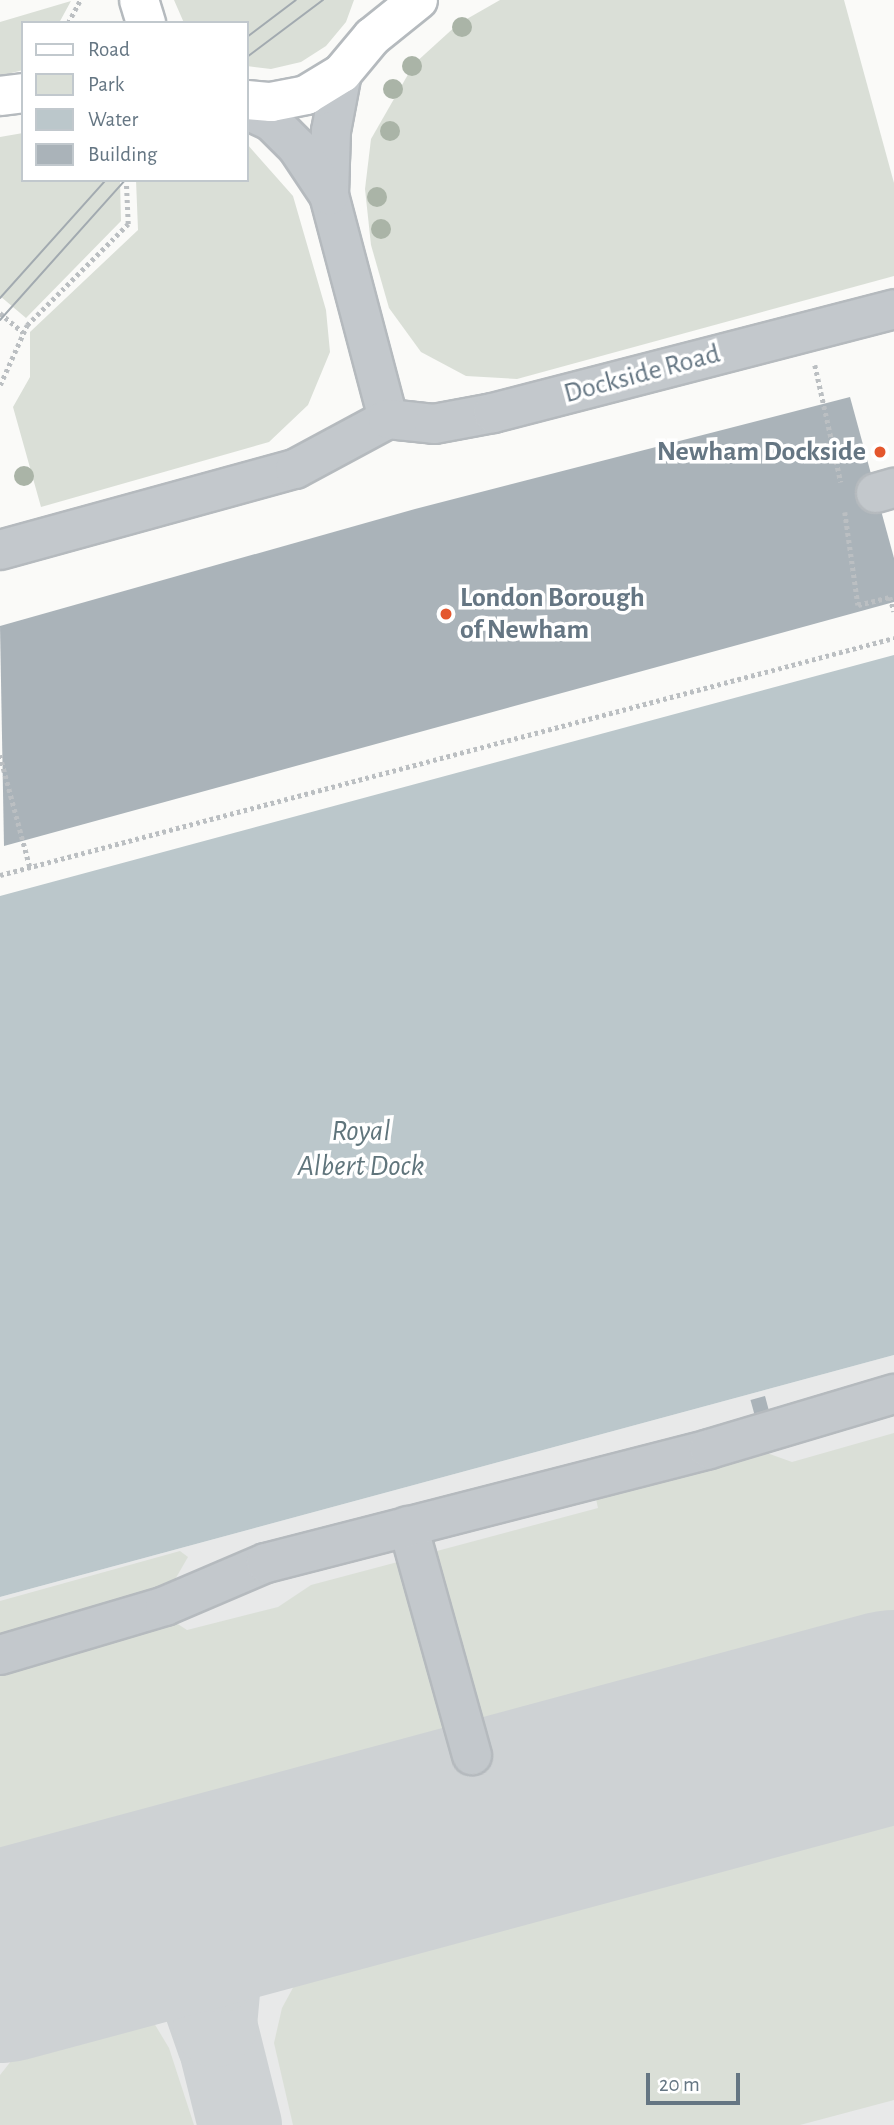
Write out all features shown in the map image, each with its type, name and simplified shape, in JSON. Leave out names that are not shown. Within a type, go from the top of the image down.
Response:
[{"type":"main road","points":[[139,0],[145,21]]},
{"type":"main road","points":[[372,37],[384,0]]},
{"type":"main road","points":[[248,100],[271,103],[306,94],[342,74],[372,37],[418,0]]},
{"type":"main road","points":[[0,96],[21,93]]},
{"type":"street","points":[[0,550],[295,469],[388,419],[329,195],[331,131],[342,74]]},
{"type":"street","points":[[248,110],[271,121],[297,147],[329,195]]},
{"type":"street","name":"Dockside Road","points":[[388,419],[434,424],[498,412],[894,309]]},
{"type":"street","points":[[0,1655],[165,1606],[266,1563],[709,1449],[894,1394]]},
{"type":"street","points":[[408,1525],[472,1755]]},
{"type":"path","points":[[69,21],[80,0]]},
{"type":"path","points":[[0,385],[23,332],[128,224],[126,182]]},
{"type":"path","points":[[0,313],[23,332]]},
{"type":"path","points":[[817,373],[835,437],[864,493],[858,605],[890,597],[894,611]]},
{"type":"path","points":[[0,875],[894,638]]},
{"type":"path","points":[[0,755],[30,867]]},
{"type":"shaded area","points":[[894,1355],[894,2125],[0,2125],[0,1597]]},
{"type":"green space","points":[[174,0],[354,0],[346,22],[326,46],[301,62],[271,69],[248,66],[248,21],[183,21]]},
{"type":"green space","points":[[500,0],[844,0],[894,183],[894,276],[517,379],[466,376],[421,352],[389,308],[371,245],[365,189],[371,139],[414,64],[458,24]]},
{"type":"green space","points":[[71,1],[60,21],[21,21],[21,71],[0,76],[0,22]]},
{"type":"green space","points":[[21,133],[21,182],[120,182],[121,221],[26,318],[0,296],[0,137]]},
{"type":"green space","points":[[248,145],[293,196],[326,310],[330,352],[308,405],[269,442],[41,507],[13,407],[30,377],[30,332],[138,230],[136,182],[248,182]]},
{"type":"green space","points":[[894,1433],[894,1627],[473,1741],[422,1555],[598,1508],[596,1499],[635,1477],[750,1447],[792,1462]]},
{"type":"green space","points":[[180,1551],[188,1557],[166,1595],[0,1645],[0,1601]]},
{"type":"green space","points":[[409,1559],[461,1744],[0,1868],[0,1665],[167,1617],[187,1630],[278,1607],[311,1585]]},
{"type":"green space","points":[[894,1803],[894,2100],[800,2125],[293,2125],[274,2043],[282,2008],[307,1962]]},
{"type":"green space","points":[[145,2008],[169,2048],[194,2125],[0,2125],[0,2075],[27,2041]]},
{"type":"water","name":"Royal Albert Dock","points":[[894,655],[894,1355],[0,1597],[0,896]]},
{"type":"building","name":"London Borough of Newham","points":[[850,397],[894,558],[894,602],[4,846],[0,626],[415,509]]},
{"type":"building","points":[[765,1396],[769,1411],[755,1415],[751,1400]]},
{"type":"taxiway","points":[[240,2125],[215,2025],[220,1970],[251,1915],[313,1873]]},
{"type":"taxiway","points":[[0,1968],[39,1947],[93,1932],[137,1935],[170,1949],[195,1975],[219,2044]]},
{"type":"runway","points":[[0,1957],[894,1716]]},
{"type":"tram line","points":[[248,36],[296,0]]},
{"type":"tram line","points":[[248,56],[323,0]]},
{"type":"tram line","points":[[0,298],[104,182]]},
{"type":"tram line","points":[[0,320],[123,182]]},
{"type":"place","name":"Newham Dockside","points":[[880,452]]},
{"type":"place","name":"London Borough of Newham","points":[[446,614]]}]
